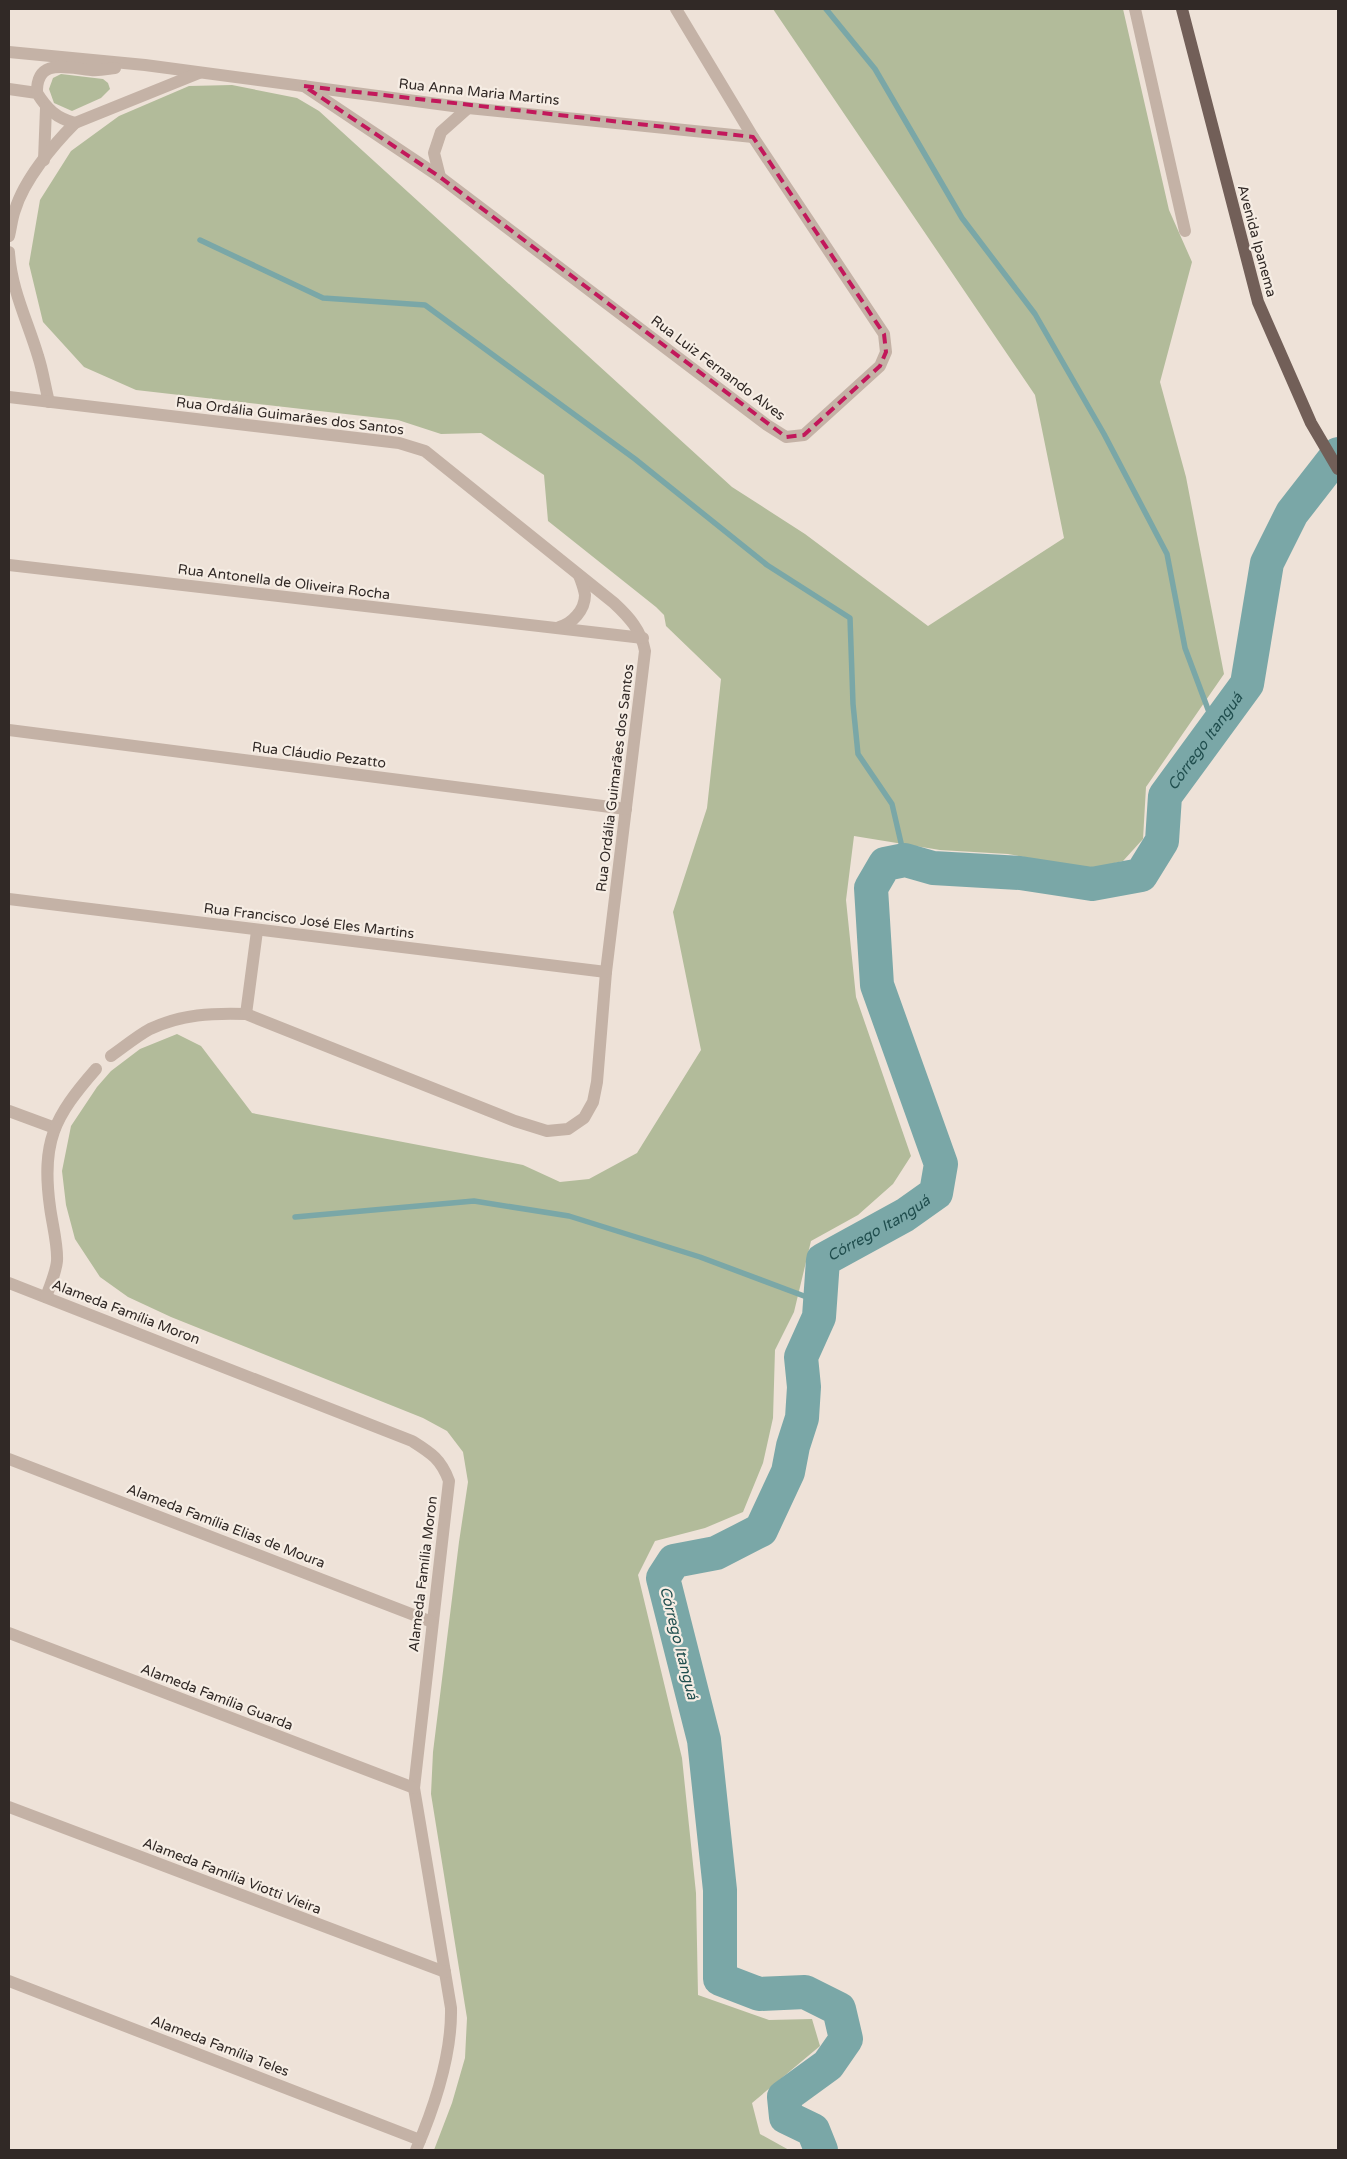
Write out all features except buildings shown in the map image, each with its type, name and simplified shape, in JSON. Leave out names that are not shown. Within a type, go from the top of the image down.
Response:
[{"type":"main road","name":"Avenida Ipanema","points":[[1182,9],[1258,302],[1311,423],[1338,468]]},
{"type":"street","name":"Rua Luiz Fernando Alves","points":[[304,86],[440,177],[767,425],[786,437],[804,435],[880,366],[886,352],[884,334],[753,137],[676,9]]},
{"type":"street","points":[[1135,9],[1185,231]]},
{"type":"street","points":[[9,52],[145,65]]},
{"type":"street","name":"Rua Anna Maria Martins","points":[[145,65],[468,108],[753,137]]},
{"type":"street","points":[[75,123],[60,119],[46,108],[37,93],[40,75],[48,68],[58,66],[94,70],[145,65]]},
{"type":"street","points":[[9,236],[15,209],[27,185],[62,136],[75,123],[202,72]]},
{"type":"street","points":[[9,89],[37,93]]},
{"type":"street","points":[[44,160],[46,108]]},
{"type":"street","points":[[440,177],[434,153],[441,132],[468,108]]},
{"type":"street","points":[[9,252],[10,269],[20,306],[38,357],[49,402]]},
{"type":"street","name":"Rua Ordália Guimarães dos Santos","points":[[9,398],[399,443],[425,451],[632,620],[643,638],[645,651],[644,669],[606,972],[597,1082],[593,1102],[584,1118],[568,1129],[547,1131],[515,1121],[246,1014],[215,1013],[185,1016],[149,1029],[111,1056]]},
{"type":"street","name":"Rua Antonella de Oliveira Rocha","points":[[9,565],[643,638]]},
{"type":"street","points":[[556,628],[568,625],[578,614],[585,596],[579,575]]},
{"type":"street","name":"Rua Cláudio Pezatto","points":[[9,730],[626,809]]},
{"type":"street","name":"Rua Francisco José Eles Martins","points":[[9,899],[257,931],[606,972]]},
{"type":"street","points":[[246,1014],[257,931]]},
{"type":"street","points":[[46,1297],[57,1260],[47,1186],[49,1145],[55,1128],[72,1097],[96,1069]]},
{"type":"street","points":[[9,1111],[55,1128]]},
{"type":"street","name":"Alameda Família Moron","points":[[9,1283],[412,1440],[434,1454],[444,1469],[449,1481],[414,1788],[451,2008],[451,2027],[448,2055],[418,2145]]},
{"type":"street","name":"Alameda Família Elias de Moura","points":[[9,1459],[432,1622]]},
{"type":"street","name":"Alameda Família Guarda","points":[[9,1633],[414,1788]]},
{"type":"street","name":"Alameda Família Viotti Vieira","points":[[9,1807],[444,1972]]},
{"type":"street","name":"Alameda Família Teles","points":[[9,1981],[418,2145]]},
{"type":"highlighted area","points":[[304,86],[753,137],[884,334],[886,352],[880,366],[804,435],[786,437],[440,177]]},
{"type":"green space","points":[[773,9],[1123,9],[1169,210],[1192,262],[1160,382],[1186,477],[1224,674],[1146,787],[1143,839],[1123,861],[1090,869],[1008,854],[940,850],[854,836],[846,900],[856,997],[911,1156],[893,1184],[858,1215],[811,1241],[794,1312],[775,1350],[773,1418],[763,1463],[743,1512],[705,1528],[655,1541],[638,1575],[682,1758],[696,1893],[698,1995],[769,2020],[812,2019],[820,2046],[752,2103],[760,2134],[789,2150],[434,2150],[452,2103],[465,2058],[467,2018],[431,1794],[433,1752],[468,1482],[463,1452],[447,1431],[423,1418],[171,1317],[128,1297],[100,1277],[75,1239],[66,1205],[62,1171],[71,1126],[97,1087],[111,1071],[140,1049],[177,1034],[201,1046],[252,1113],[523,1165],[560,1182],[589,1179],[637,1153],[701,1050],[673,912],[707,808],[721,679],[666,626],[664,615],[656,607],[548,521],[544,475],[481,433],[441,434],[398,420],[136,390],[84,367],[43,322],[29,264],[40,200],[71,151],[119,116],[189,86],[232,85],[297,98],[319,111],[732,487],[805,534],[928,626],[1064,538],[1035,395]]},
{"type":"green space","points":[[61,74],[103,79],[108,83],[110,89],[101,98],[72,111],[54,103],[49,89],[53,78]]},
{"type":"waterway","points":[[826,9],[875,69],[962,218],[1035,314],[1104,434],[1167,554],[1185,648],[1215,728]]},
{"type":"waterway","points":[[200,240],[323,298],[425,305],[635,459],[767,565],[850,618],[853,704],[858,754],[892,804],[905,860]]},
{"type":"waterway","name":"Córrego Itanguá","points":[[821,2150],[813,2130],[786,2117],[784,2097],[828,2065],[846,2039],[839,2009],[805,1992],[759,1994],[720,1979],[720,1890],[704,1740],[663,1578],[674,1561],[716,1553],[761,1530],[788,1472],[793,1446],[802,1418],[804,1387],[801,1357],[819,1317],[823,1260],[905,1215],[936,1193],[941,1164],[877,985],[871,888],[885,864],[905,860],[933,868],[1020,873],[1092,884],[1141,875],[1162,841],[1165,796],[1247,684],[1267,563],[1292,513],[1338,454]]},
{"type":"waterway","points":[[295,1217],[474,1201],[569,1216],[700,1257],[820,1302]]}]
